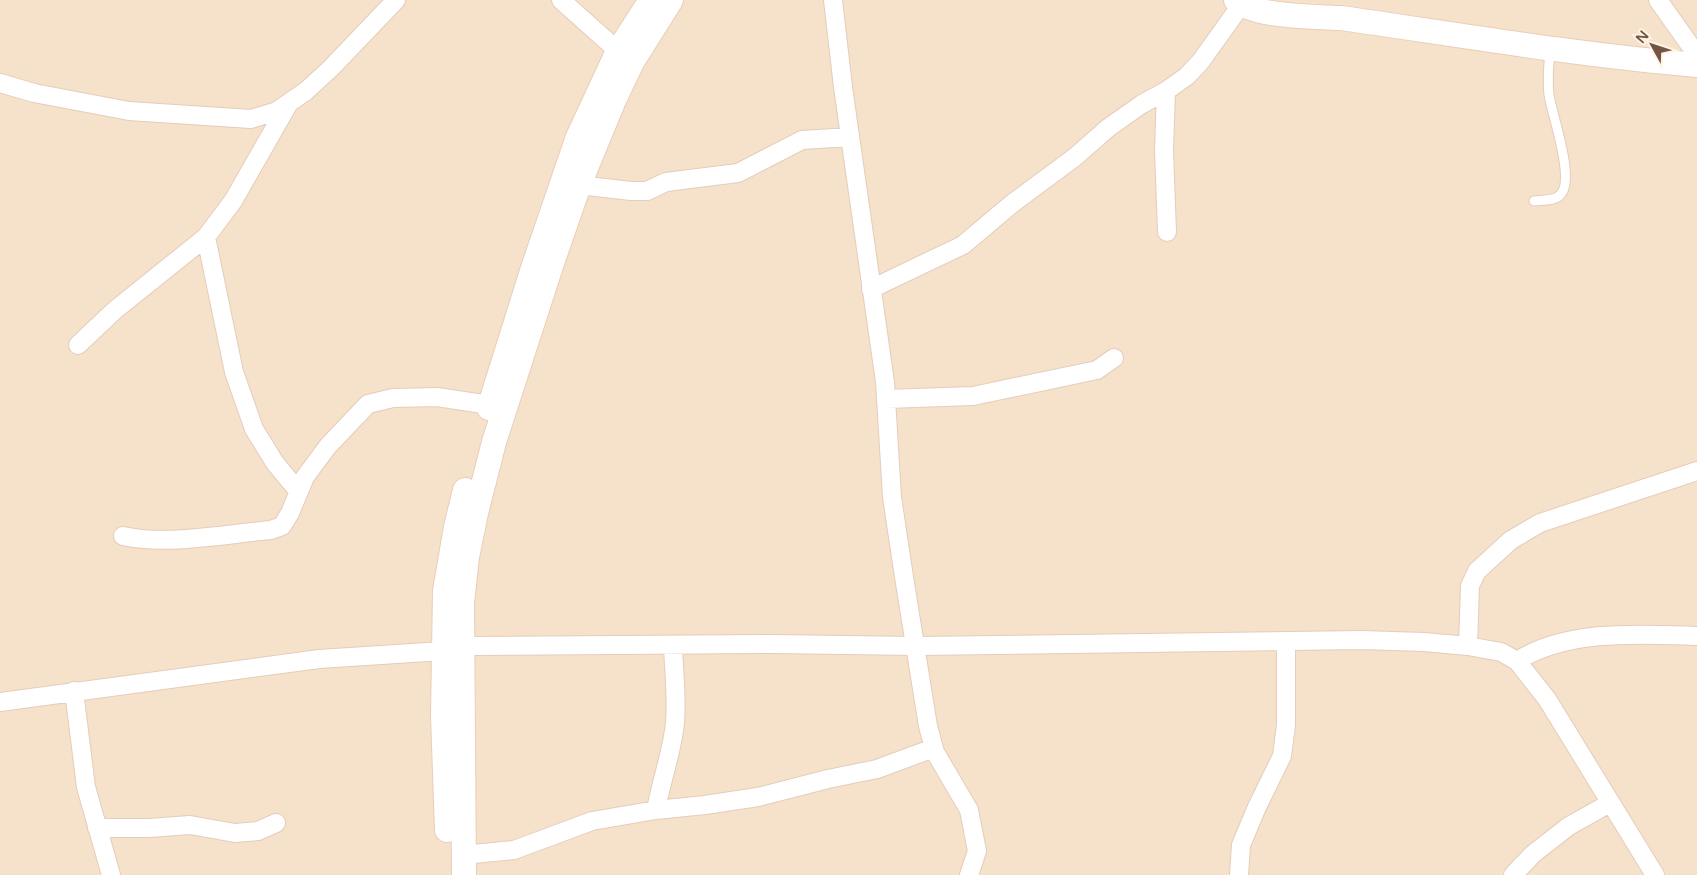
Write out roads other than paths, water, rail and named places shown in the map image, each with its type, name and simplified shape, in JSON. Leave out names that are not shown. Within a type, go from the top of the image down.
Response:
[{"type":"main road","points":[[464,865],[461,697],[445,591],[456,527],[490,405],[533,268],[575,146],[618,51],[651,0]]},
{"type":"main road","points":[[448,875],[453,649],[462,603],[467,557],[494,442],[579,185],[632,62],[671,0]]},
{"type":"main road","points":[[1238,2],[1258,10],[1310,17],[1341,18],[1550,48],[1697,65]]},
{"type":"street","points":[[0,83],[34,94],[129,111],[251,119],[277,111],[306,91],[331,68],[396,0]]},
{"type":"street","points":[[561,0],[618,51]]},
{"type":"street","points":[[833,0],[886,399],[892,497],[928,726],[934,748],[946,773],[969,810],[977,851],[969,875]]},
{"type":"street","points":[[1658,0],[1697,55]]},
{"type":"street","points":[[872,289],[963,245],[1013,203],[1075,157],[1108,128],[1142,104],[1188,76],[1201,60],[1238,2]]},
{"type":"street","points":[[1166,91],[1164,150],[1167,232]]},
{"type":"street","points":[[78,344],[115,310],[206,237],[232,201],[290,102]]},
{"type":"street","points":[[579,185],[647,191],[666,182],[738,173],[802,140],[850,137]]},
{"type":"street","points":[[206,237],[234,372],[254,429],[275,463],[299,492]]},
{"type":"street","points":[[886,399],[973,396],[1097,370],[1114,358]]},
{"type":"street","points":[[123,536],[140,540],[174,539],[271,530],[282,526],[290,513],[305,477],[328,446],[368,404],[393,398],[436,397],[490,405]]},
{"type":"street","points":[[1468,646],[1470,586],[1477,571],[1511,540],[1540,523],[1697,472]]},
{"type":"street","points":[[1517,661],[1532,651],[1544,647],[1599,637],[1648,634],[1697,636]]},
{"type":"street","points":[[0,702],[318,659],[453,649],[773,644],[916,646],[1380,641],[1468,646],[1502,652],[1517,661],[1546,700],[1655,875]]},
{"type":"street","points":[[1239,875],[1241,845],[1256,807],[1282,756],[1286,725],[1286,642]]},
{"type":"street","points":[[656,810],[660,784],[670,754],[675,722],[673,646]]},
{"type":"street","points":[[74,692],[86,787],[111,875]]},
{"type":"street","points":[[464,865],[514,850],[592,821],[656,810],[758,797],[828,779],[878,769],[934,748]]},
{"type":"street","points":[[1513,875],[1533,854],[1568,826],[1610,803]]},
{"type":"street","points":[[97,828],[149,828],[190,825],[235,833],[258,831],[276,823]]},
{"type":"lane","points":[[1534,201],[1555,198],[1561,195],[1566,181],[1566,169],[1549,94],[1550,48]]}]
